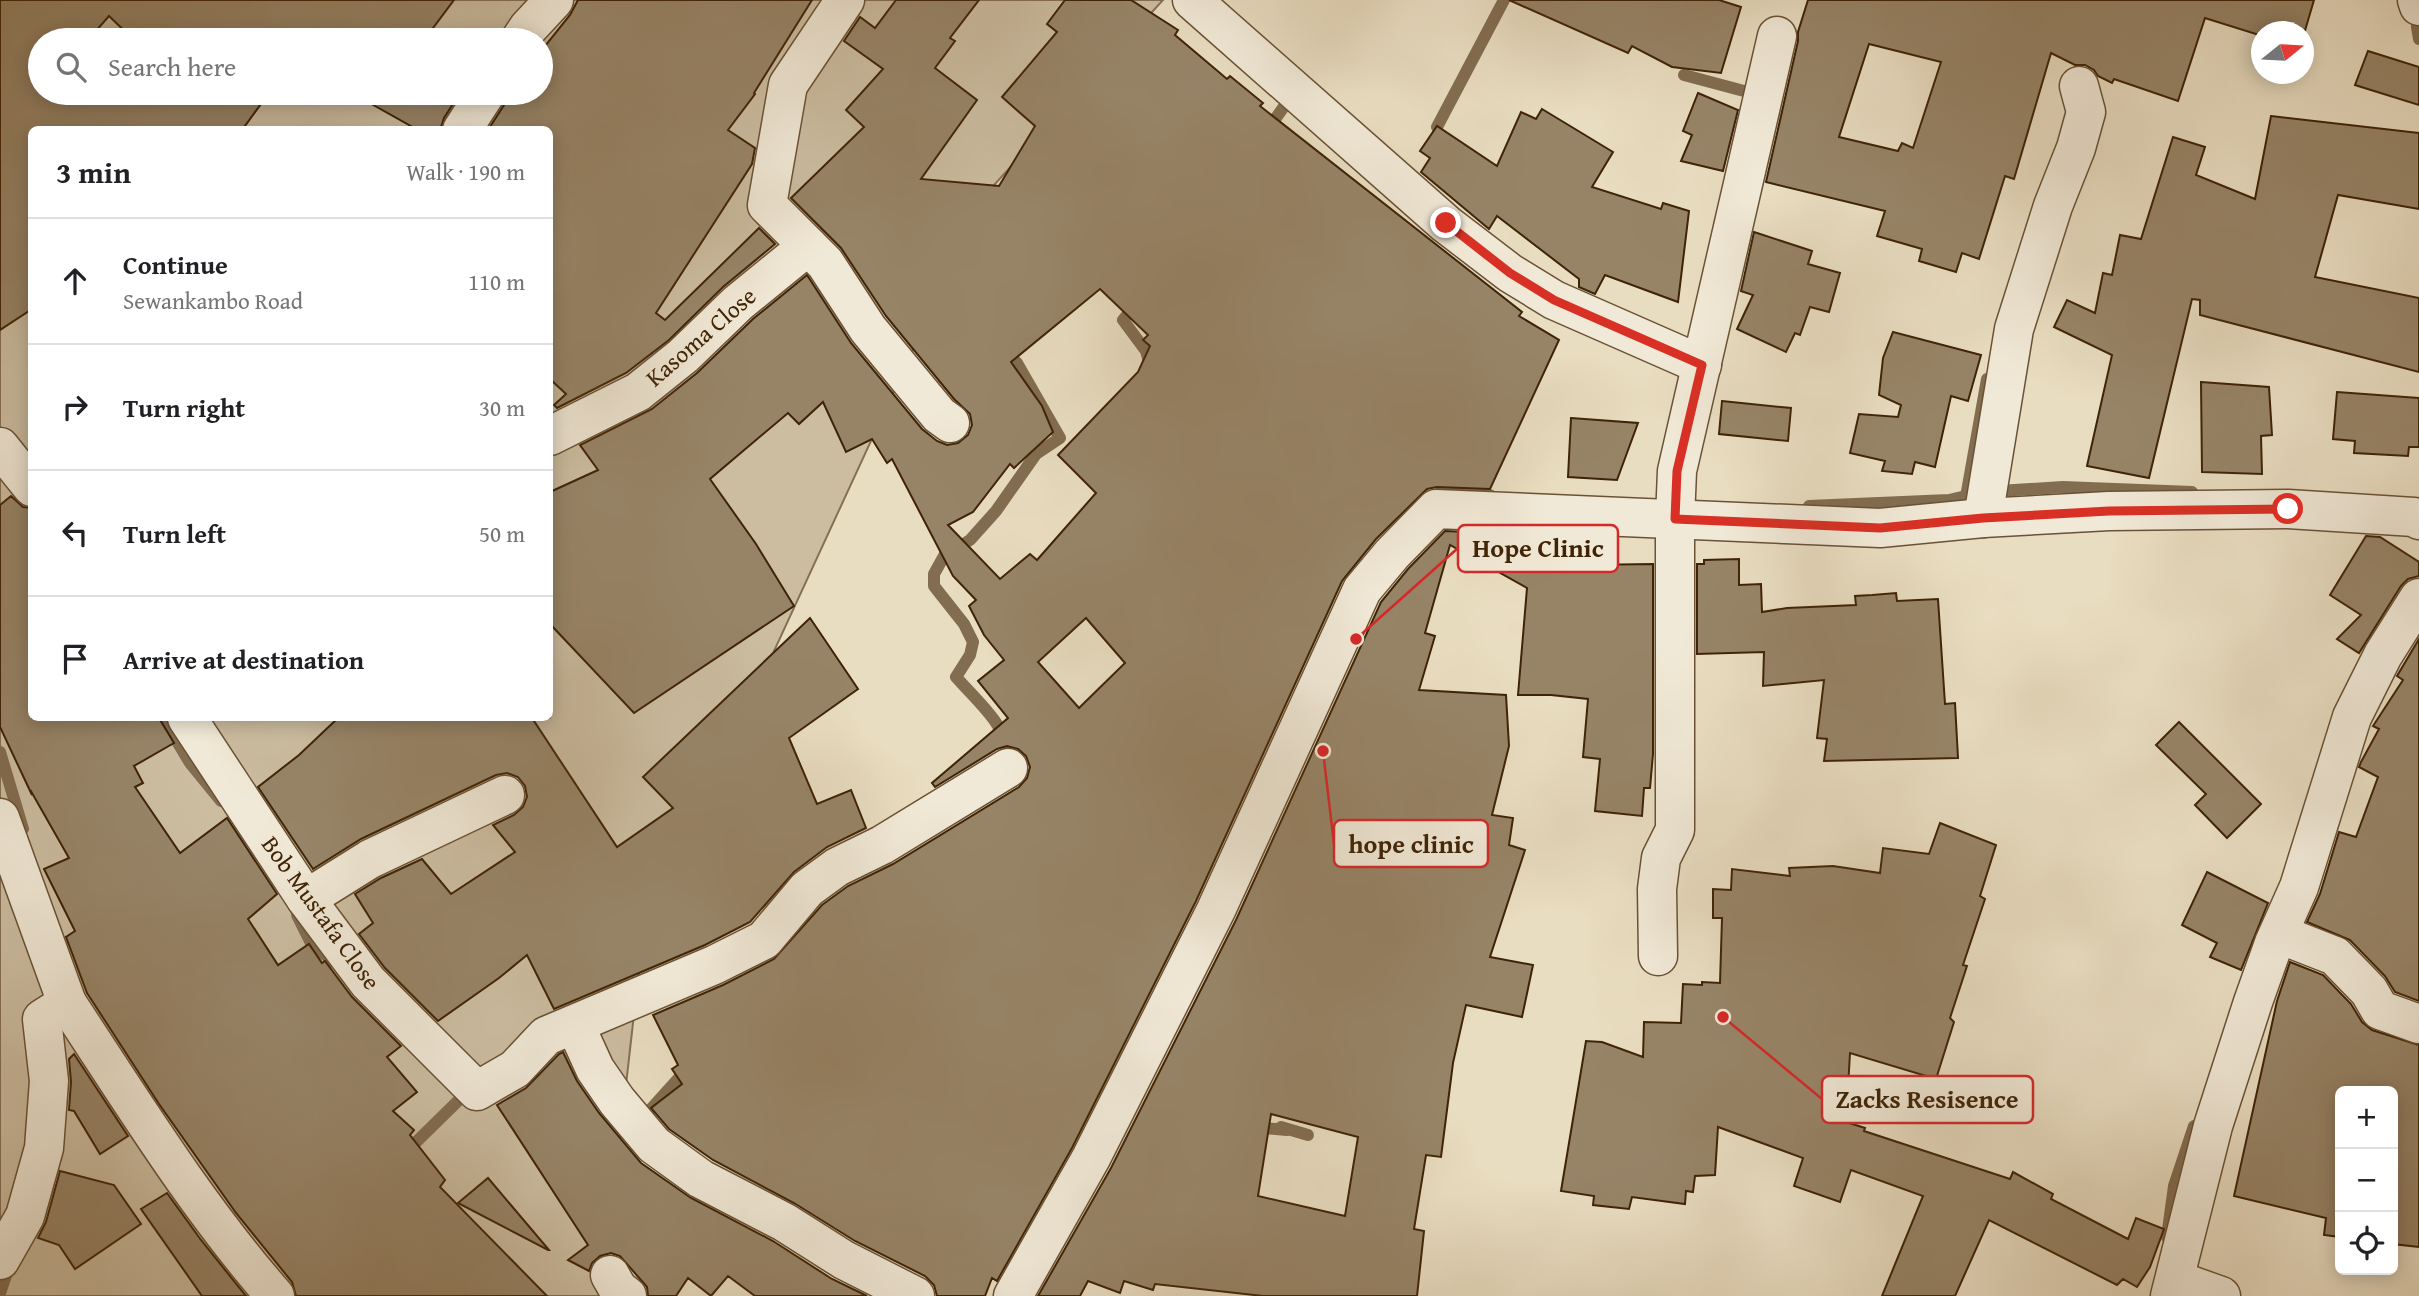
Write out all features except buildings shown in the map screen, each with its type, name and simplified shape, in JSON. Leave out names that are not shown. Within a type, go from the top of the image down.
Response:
[{"type":"street","points":[[528,28],[554,0]]},
{"type":"street","points":[[845,0],[789,85],[767,205],[825,263],[868,329],[939,415],[950,423]]},
{"type":"street","points":[[1192,0],[1446,223],[1510,273],[1554,300],[1702,365]]},
{"type":"street","points":[[2417,0],[2419,6]]},
{"type":"street","points":[[1658,956],[1657,889],[1661,858],[1675,830],[1677,471],[1777,36]]},
{"type":"street","points":[[1983,518],[2014,329],[2086,112],[2079,86]]},
{"type":"street","points":[[465,126],[478,105]]},
{"type":"street","name":"Kasoma Close","points":[[553,434],[638,392],[683,356],[738,303],[808,246]]},
{"type":"street","points":[[0,447],[28,482]]},
{"type":"street","points":[[1013,1296],[1091,1158],[1216,910],[1362,590],[1392,554],[1436,509],[1880,528],[1983,518],[2109,511],[2288,509],[2381,514],[2414,517],[2419,520]]},
{"type":"street","points":[[2221,1296],[2173,1288],[2213,1126],[2253,1002],[2299,887],[2352,717],[2383,654],[2419,598]]},
{"type":"street","name":"Bob Mustafa Close","points":[[189,721],[306,900],[368,982],[477,1091],[515,1069],[546,1036],[575,1026]]},
{"type":"street","points":[[915,1296],[844,1260],[784,1222],[701,1179],[654,1145],[617,1101],[596,1069],[575,1026],[764,940],[807,889],[837,867],[882,845],[1007,768]]},
{"type":"street","points":[[306,900],[370,859],[505,795]]},
{"type":"street","points":[[0,818],[67,1003],[160,1144],[244,1260],[275,1296]]},
{"type":"street","points":[[2279,934],[2335,956],[2369,991],[2380,1010],[2419,1024]]},
{"type":"street","points":[[0,1260],[25,1216],[44,1148],[48,1081],[42,1018],[67,1003]]},
{"type":"shaded area","points":[[0,0],[1163,0],[984,196],[643,935],[602,1296],[0,1296]]},
{"type":"waterway","points":[[1437,127],[1504,0]]},
{"type":"waterway","points":[[2419,16],[2419,39]]},
{"type":"waterway","points":[[1684,75],[1759,95]]},
{"type":"waterway","points":[[1266,132],[1290,98]]},
{"type":"waterway","points":[[1137,303],[1123,320],[1146,351],[1151,369]]},
{"type":"waterway","points":[[1002,349],[1017,363],[1060,438],[1036,454],[996,511],[970,540],[944,556],[934,574],[934,586],[964,624],[973,642],[970,655],[956,677],[989,713],[1002,732],[1011,755],[1008,763]]},
{"type":"waterway","points":[[1966,497],[1987,379]]},
{"type":"waterway","points":[[1431,501],[1445,489],[1452,487],[1490,495]]},
{"type":"waterway","points":[[1809,506],[1949,500],[1983,492],[2063,487],[2192,492]]},
{"type":"waterway","points":[[165,721],[190,763],[221,801]]},
{"type":"waterway","points":[[0,752],[23,829]]},
{"type":"waterway","points":[[297,915],[311,943],[334,962]]},
{"type":"waterway","points":[[641,1120],[678,1079],[692,1071]]},
{"type":"waterway","points":[[404,1154],[464,1095],[473,1092]]},
{"type":"waterway","points":[[2167,1237],[2174,1186],[2194,1126]]},
{"type":"waterway","points":[[1253,1127],[1287,1130]]},
{"type":"waterway","points":[[1281,1127],[1308,1135]]},
{"type":"waterway","points":[[0,1293],[10,1264]]},
{"type":"place","name":"Hope Clinic","points":[[1356,639]]},
{"type":"place","name":"hope clinic","points":[[1323,751]]},
{"type":"place","name":"Zacks Resisence","points":[[1723,1017]]},
{"type":"route","points":[[1446,223],[1510,273],[1554,300],[1702,365],[1677,471],[1675,519],[1880,528],[1983,518],[2109,511],[2288,509]]}]
